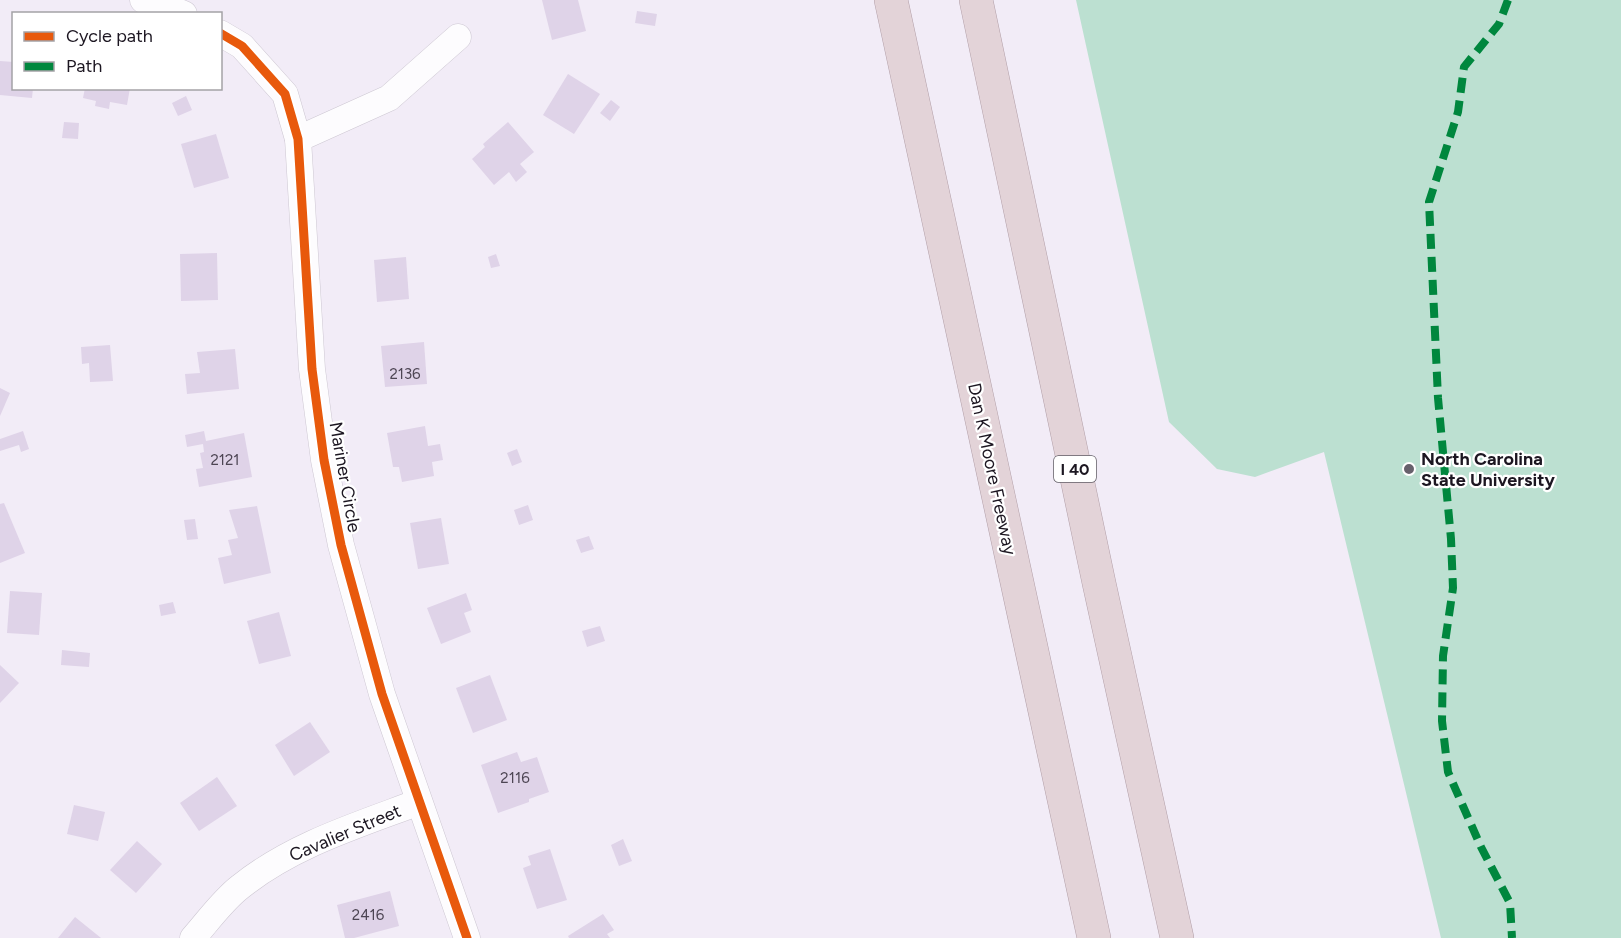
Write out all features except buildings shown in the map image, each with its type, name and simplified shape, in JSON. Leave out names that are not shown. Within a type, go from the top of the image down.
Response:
[{"type":"highway","name":"Dan K Moore Freeway","points":[[891,0],[1095,938]]},
{"type":"highway","name":"I 40","points":[[976,0],[1097,572],[1178,938]]},
{"type":"street","points":[[143,0],[179,12]]},
{"type":"street","name":"Mariner Circle","points":[[222,34],[242,46],[285,94],[298,139],[312,369],[324,460],[340,545],[382,694],[467,938]]},
{"type":"street","points":[[298,139],[389,98],[458,37]]},
{"type":"street","name":"Cavalier Street","points":[[193,938],[238,888],[273,864],[323,838],[419,802]]},
{"type":"green space","name":"North Carolina State University","points":[[1076,0],[1621,0],[1621,938],[1441,938],[1324,452],[1255,477],[1217,469],[1169,422]]},
{"type":"marked path","points":[[1508,0],[1499,24],[1464,67],[1458,112],[1429,202],[1438,398],[1451,539],[1453,588],[1443,656],[1442,721],[1448,772],[1481,847],[1510,903],[1512,938]]},
{"type":"cycle path","points":[[222,34],[242,46],[285,94],[298,139],[312,369],[324,460],[341,545],[382,694],[467,938]]},
{"type":"place","name":"North Carolina State University","points":[[1409,469]]}]
